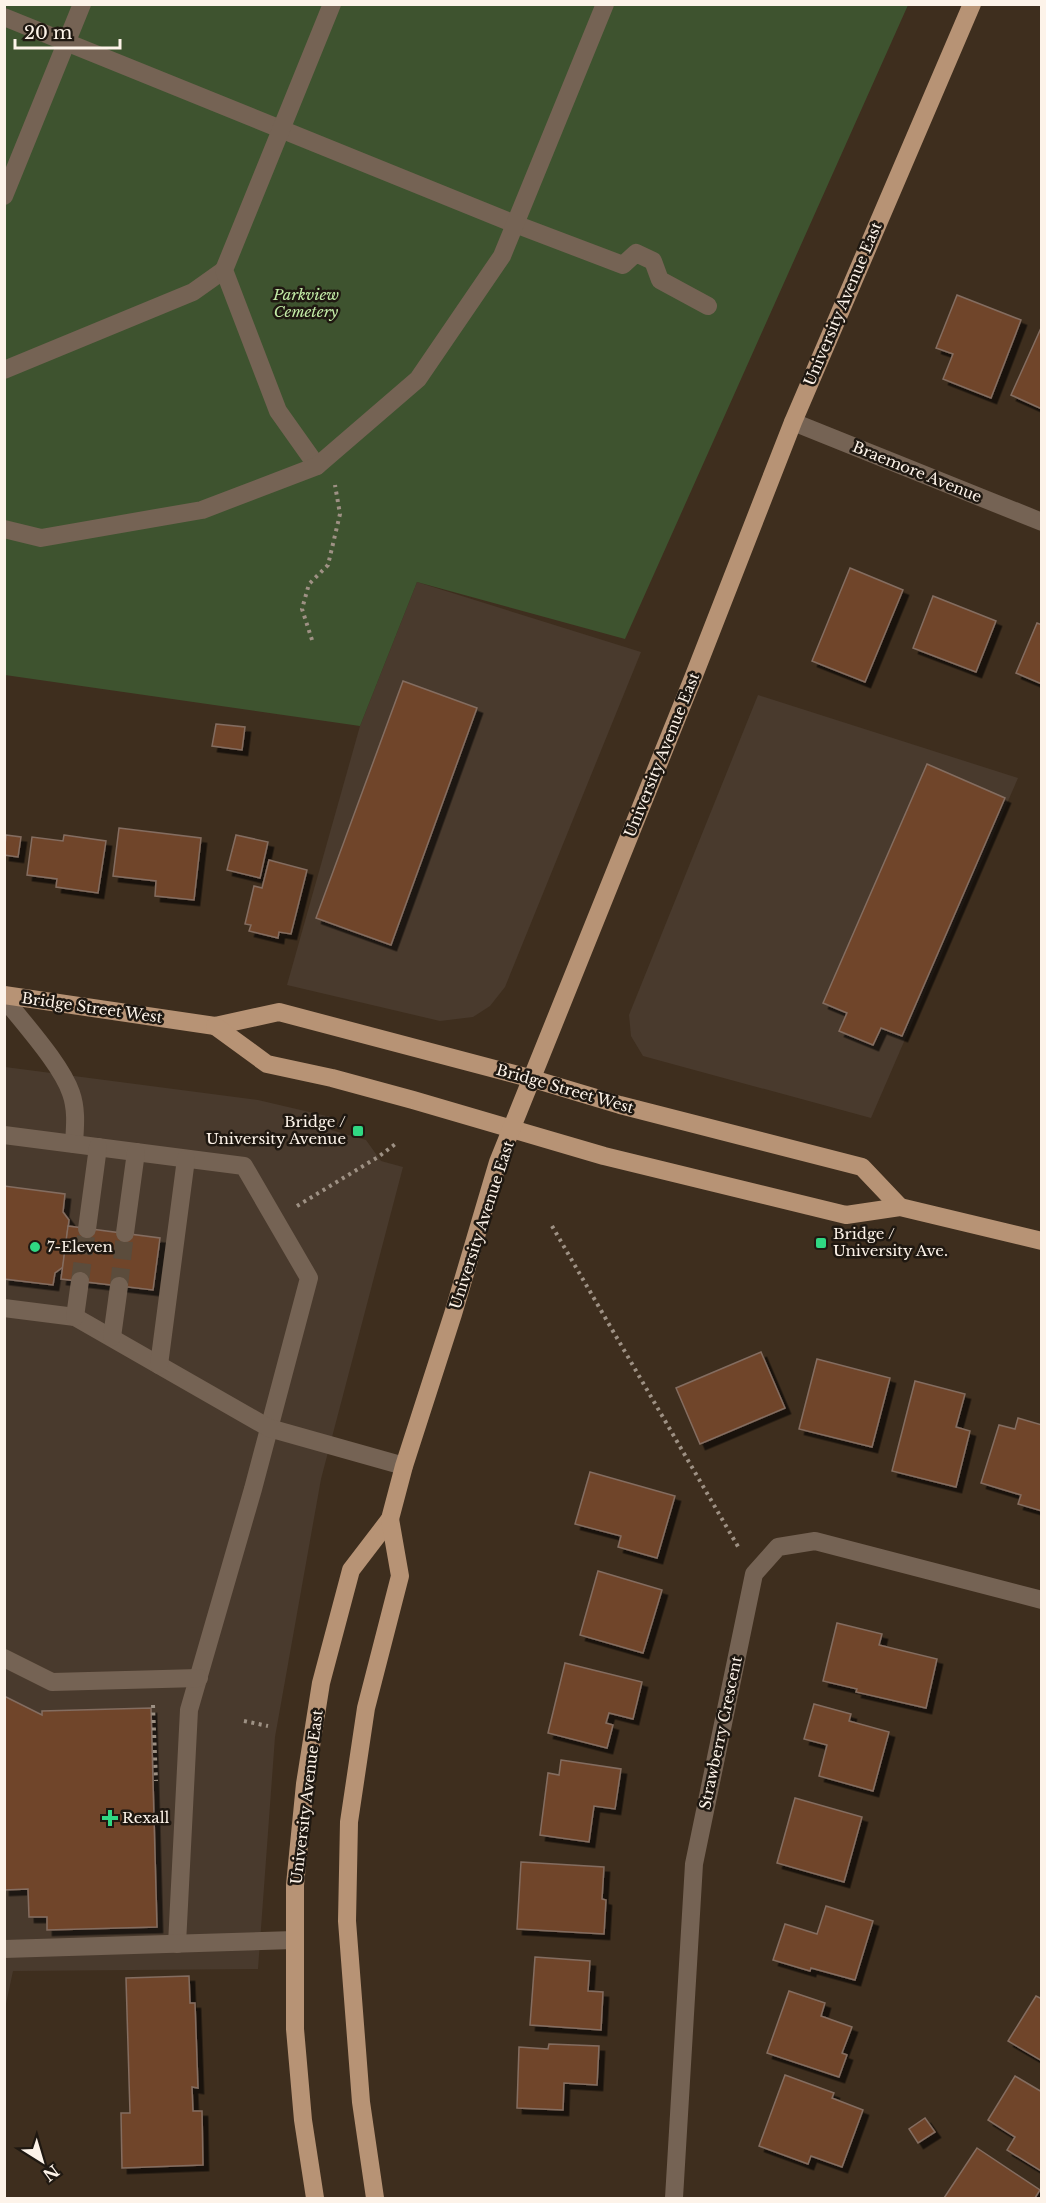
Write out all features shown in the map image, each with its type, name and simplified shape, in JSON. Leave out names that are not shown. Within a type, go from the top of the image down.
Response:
[{"type":"main road","name":"University Avenue East","points":[[315,2199],[303,2120],[296,2040],[295,1885],[305,1784],[321,1683],[351,1570],[390,1519],[404,1466],[453,1314],[498,1162],[793,422],[972,4]]},
{"type":"main road","name":"Bridge Street West","points":[[4,997],[215,1026],[279,1012],[533,1079],[620,1106],[862,1167],[900,1207]]},
{"type":"main road","name":"Bridge Street West","points":[[215,1026],[267,1064],[344,1081],[604,1156],[846,1215],[900,1207],[1041,1241]]},
{"type":"main road","name":"University Avenue East","points":[[375,2199],[361,2102],[347,1921],[348,1833],[366,1708],[400,1576],[390,1519]]},
{"type":"street","points":[[4,196],[82,4]]},
{"type":"street","points":[[4,370],[193,292],[224,270],[332,4]]},
{"type":"street","points":[[4,529],[41,538],[202,510],[316,466],[418,379],[502,256],[605,4]]},
{"type":"street","points":[[4,17],[515,224],[623,265],[636,253],[653,261],[660,280],[708,306]]},
{"type":"street","points":[[224,270],[278,411],[316,466]]},
{"type":"street","name":"Braemore Avenue","points":[[793,422],[1041,522]]},
{"type":"street","points":[[4,997],[60,1072],[72,1094],[76,1119],[74,1144]]},
{"type":"street","points":[[4,1135],[244,1166],[309,1278],[189,1710],[177,1944]]},
{"type":"street","points":[[87,1228],[98,1147]]},
{"type":"street","points":[[125,1233],[136,1152]]},
{"type":"street","points":[[159,1365],[186,1159]]},
{"type":"street","points":[[75,1317],[80,1281]]},
{"type":"street","points":[[112,1338],[119,1286]]},
{"type":"street","points":[[4,1308],[75,1317],[269,1428],[404,1466]]},
{"type":"street","name":"Strawberry Crescent","points":[[674,2199],[694,1864],[754,1574],[778,1547],[815,1541],[1041,1600]]},
{"type":"street","points":[[4,1658],[52,1682],[199,1678]]},
{"type":"street","points":[[4,1949],[294,1940]]},
{"type":"path","points":[[312,640],[302,609],[309,584],[328,565],[340,514],[335,484],[316,466]]},
{"type":"path","points":[[316,1194],[378,1157],[398,1142]]},
{"type":"path","points":[[552,1226],[754,1574]]},
{"type":"path","points":[[142,1705],[154,1705],[156,1786]]},
{"type":"path","points":[[244,1721],[268,1726]]},
{"type":"shaded area","points":[[417,582],[641,652],[505,987],[490,1006],[473,1017],[440,1021],[287,985],[360,726]]},
{"type":"shaded area","points":[[758,695],[1018,778],[871,1118],[643,1056],[631,1036],[629,1015]]},
{"type":"shaded area","points":[[5,1067],[258,1100],[335,1118],[331,1130],[366,1140],[381,1161],[403,1167],[321,1479],[275,1737],[258,1969],[13,1971],[6,2004],[5,2004]]},
{"type":"green space","name":"Parkview Cemetery","points":[[5,5],[908,5],[625,639],[417,582],[360,726],[5,675]]},
{"type":"building","points":[[957,295],[1021,320],[991,398],[943,379],[953,354],[936,348]]},
{"type":"building","points":[[1042,328],[1042,409],[1011,395]]},
{"type":"building","points":[[850,568],[903,590],[865,682],[812,661]]},
{"type":"building","points":[[933,596],[996,621],[976,672],[913,648]]},
{"type":"building","points":[[1037,623],[1042,625],[1042,684],[1016,673]]},
{"type":"building","points":[[403,681],[477,708],[391,945],[316,918]]},
{"type":"building","points":[[216,724],[245,727],[242,750],[212,746]]},
{"type":"building","points":[[927,764],[1005,798],[902,1036],[881,1028],[873,1045],[839,1031],[847,1013],[823,1003]]},
{"type":"building","points":[[119,828],[201,838],[194,900],[155,896],[156,881],[113,876]]},
{"type":"building","points":[[6,835],[21,837],[18,857],[4,855]]},
{"type":"building","points":[[64,835],[106,841],[98,893],[56,887],[57,879],[27,875],[32,837],[63,841]]},
{"type":"building","points":[[236,835],[268,842],[260,878],[227,870]]},
{"type":"building","points":[[269,860],[307,870],[291,934],[279,932],[278,938],[249,931],[251,925],[245,924],[254,886],[262,888]]},
{"type":"building","name":"7-Eleven","points":[[4,1186],[65,1194],[63,1212],[69,1220],[63,1267],[55,1273],[53,1285],[4,1279]]},
{"type":"building","points":[[68,1226],[160,1238],[153,1290],[61,1279]]},
{"type":"building","points":[[761,1352],[785,1408],[700,1444],[676,1388]]},
{"type":"building","points":[[817,1359],[890,1378],[872,1447],[799,1429]]},
{"type":"building","points":[[915,1381],[965,1394],[956,1427],[970,1431],[956,1487],[892,1471]]},
{"type":"building","points":[[1018,1418],[1042,1425],[1042,1511],[1018,1504],[1021,1495],[981,1483],[999,1425],[1015,1429]]},
{"type":"building","points":[[590,1472],[675,1496],[657,1558],[618,1547],[621,1536],[575,1524]]},
{"type":"building","points":[[598,1571],[662,1590],[643,1653],[580,1635]]},
{"type":"building","points":[[837,1623],[882,1634],[879,1645],[937,1659],[926,1708],[856,1692],[857,1689],[823,1681]]},
{"type":"building","points":[[565,1663],[642,1682],[633,1719],[609,1713],[606,1723],[613,1725],[607,1748],[548,1733]]},
{"type":"building","points":[[4,1696],[42,1715],[42,1711],[151,1708],[157,1927],[47,1930],[47,1917],[29,1917],[28,1889],[4,1890]]},
{"type":"building","points":[[814,1704],[851,1714],[849,1721],[889,1732],[873,1791],[819,1776],[827,1745],[804,1739]]},
{"type":"building","points":[[561,1760],[621,1769],[615,1809],[594,1806],[589,1842],[540,1835],[548,1773],[559,1775]]},
{"type":"building","points":[[795,1798],[862,1817],[844,1882],[777,1863]]},
{"type":"building","points":[[521,1862],[604,1867],[602,1899],[606,1900],[604,1934],[517,1929]]},
{"type":"building","points":[[826,1906],[873,1921],[855,1980],[811,1968],[810,1971],[773,1960],[785,1924],[817,1934]]},
{"type":"building","points":[[535,1957],[590,1961],[588,1991],[603,1992],[601,2030],[530,2025]]},
{"type":"building","points":[[189,1976],[190,2003],[195,2003],[198,2088],[192,2087],[193,2111],[202,2111],[203,2165],[122,2168],[121,2113],[130,2113],[126,1978]]},
{"type":"building","points":[[789,1991],[825,2003],[821,2016],[852,2027],[842,2053],[847,2055],[839,2077],[767,2053]]},
{"type":"building","points":[[1036,1996],[1042,1999],[1042,2061],[1008,2041]]},
{"type":"building","points":[[549,2044],[599,2046],[597,2085],[564,2083],[563,2110],[517,2108],[519,2047],[548,2049]]},
{"type":"building","points":[[785,2075],[834,2093],[832,2098],[863,2110],[842,2167],[811,2156],[808,2164],[759,2146]]},
{"type":"building","points":[[1015,2076],[1042,2092],[1041,2171],[1007,2150],[1015,2137],[988,2120]]},
{"type":"building","points":[[925,2118],[935,2132],[918,2143],[909,2129]]},
{"type":"building","points":[[977,2148],[1040,2190],[1035,2198],[944,2198]]},
{"type":"tunnel","points":[[80,1281],[87,1229]]},
{"type":"tunnel","points":[[119,1286],[125,1233]]},
{"type":"place","name":"Bridge / University Avenue","points":[[358,1131]]},
{"type":"place","name":"Bridge / University Ave.","points":[[821,1243]]},
{"type":"place","name":"7-Eleven","points":[[35,1247]]},
{"type":"place","name":"Rexall","points":[[110,1818]]}]
